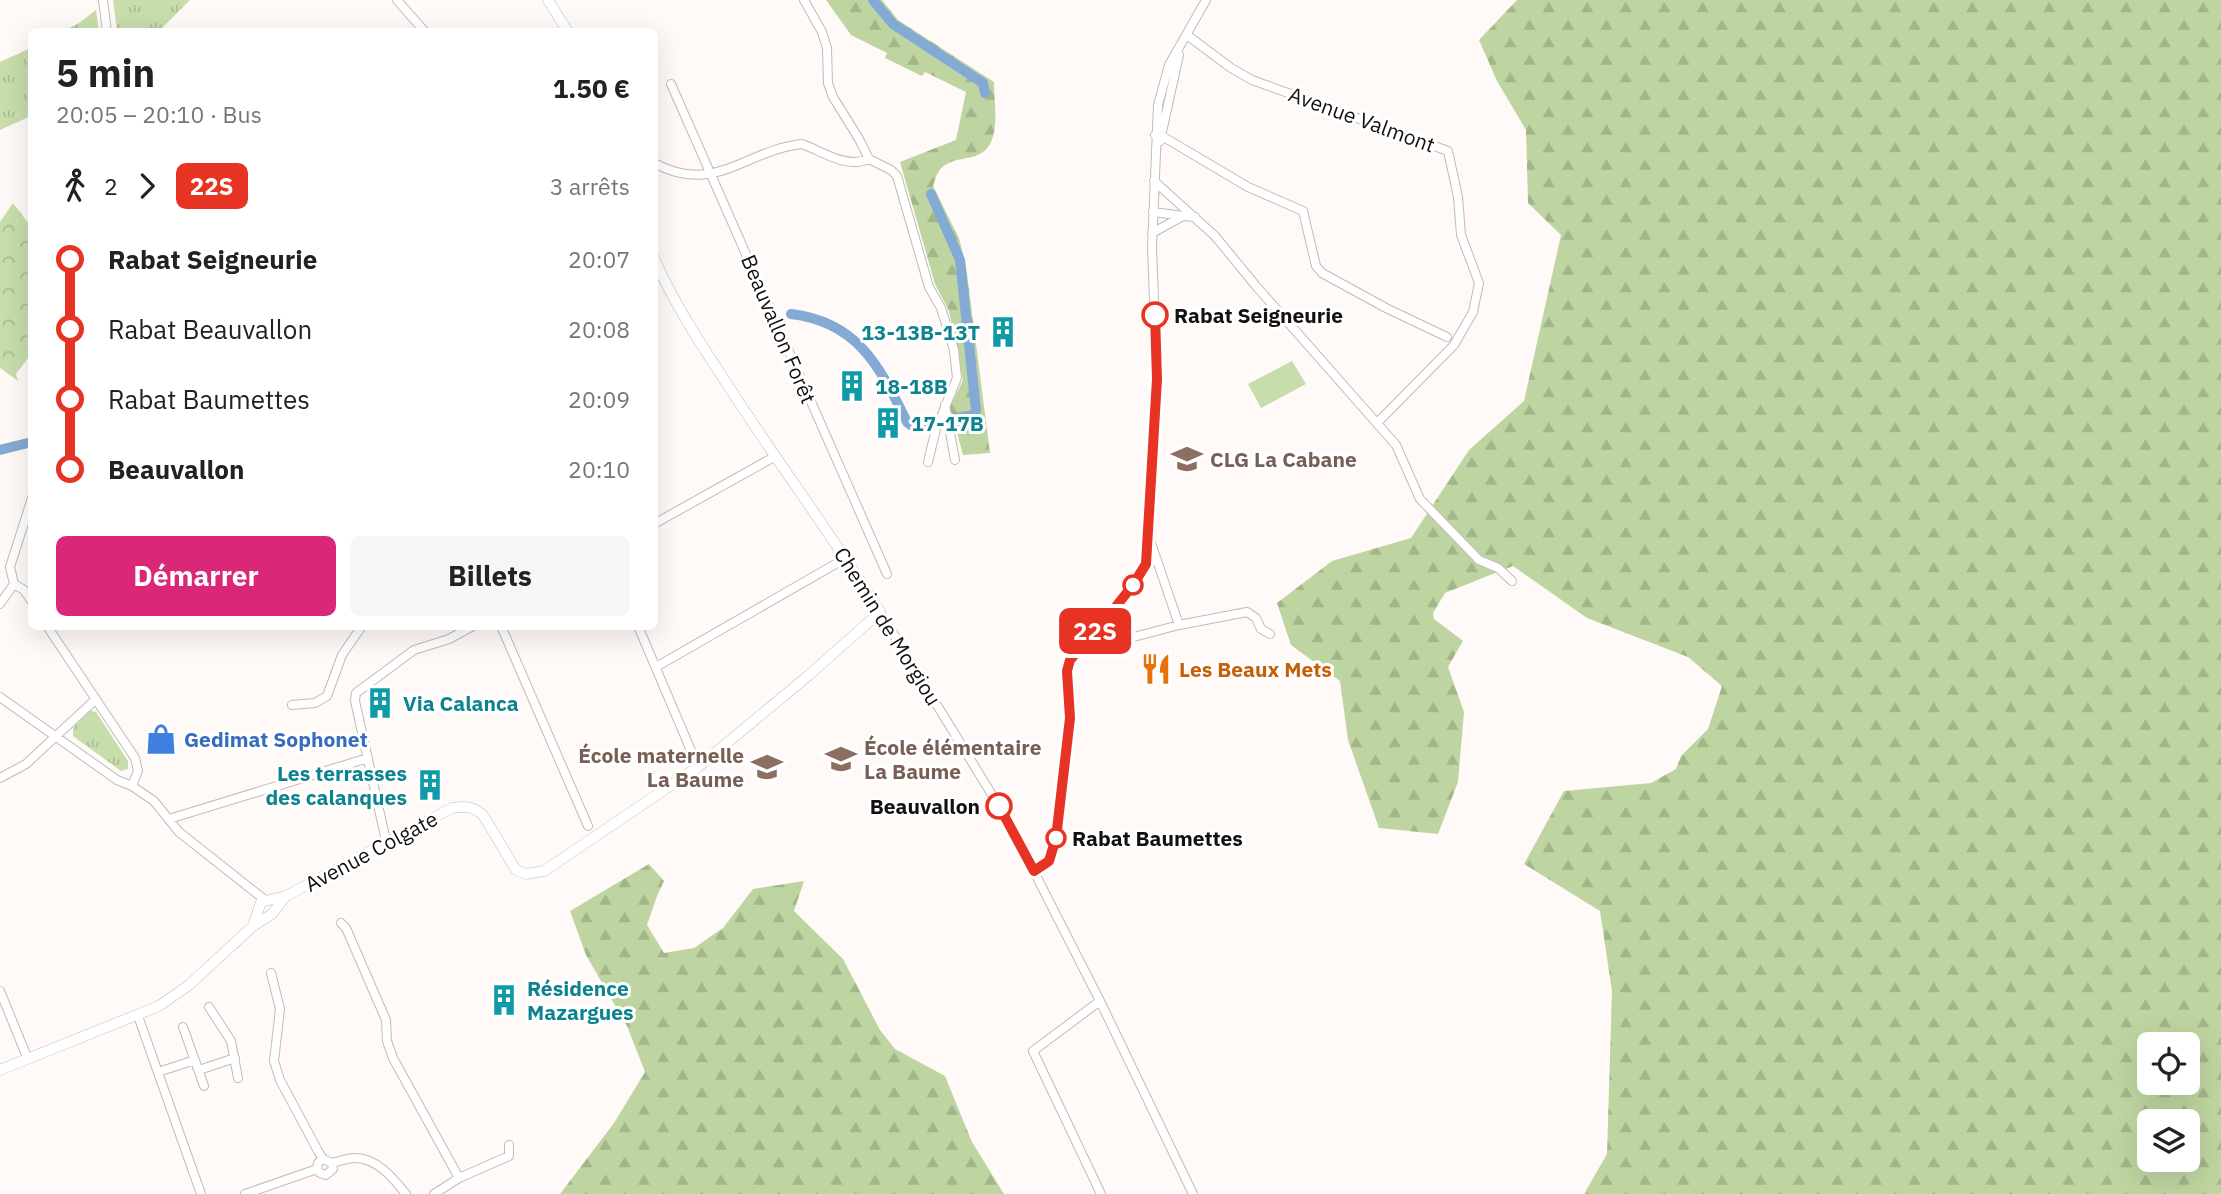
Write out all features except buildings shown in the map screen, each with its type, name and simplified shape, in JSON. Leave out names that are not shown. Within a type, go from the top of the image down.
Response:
[{"type":"street","points":[[103,0],[106,28]]},
{"type":"street","points":[[397,0],[422,28]]},
{"type":"street","points":[[548,0],[566,28]]},
{"type":"street","points":[[804,0],[822,32],[827,48],[829,90],[869,159],[891,170],[897,177],[929,287],[941,308],[954,350],[957,378],[945,405],[928,462]]},
{"type":"street","points":[[1034,871],[1049,861],[1056,838],[1070,718],[1067,671],[1070,660],[1110,614],[1146,564],[1157,379],[1153,212],[1158,105],[1169,65],[1206,0]]},
{"type":"street","name":"Avenue Valmont","points":[[1187,35],[1252,80],[1448,151],[1458,197],[1461,235],[1479,283],[1473,312],[1454,345],[1377,423]]},
{"type":"street","name":"Beauvallon Forêt","points":[[671,84],[887,574]]},
{"type":"street","points":[[1158,136],[1248,187],[1303,211],[1315,266],[1322,273],[1447,337]]},
{"type":"street","points":[[658,165],[685,175],[712,174],[796,145],[816,149],[845,162],[859,163],[869,159]]},
{"type":"street","points":[[1154,181],[1215,236],[1396,445],[1420,499],[1479,559],[1498,568],[1512,581]]},
{"type":"street","points":[[1153,212],[1196,218]]},
{"type":"street","points":[[1153,233],[1183,216]]},
{"type":"street","name":"Chemin de Morgiou","points":[[658,268],[712,362],[774,457],[846,558],[997,803],[1100,1001],[1193,1194]]},
{"type":"street","points":[[945,405],[955,460]]},
{"type":"street","points":[[658,522],[774,457]]},
{"type":"street","points":[[28,511],[10,567],[14,584],[28,596]]},
{"type":"street","points":[[1149,537],[1179,625]]},
{"type":"street","points":[[656,667],[846,558]]},
{"type":"street","points":[[0,604],[14,584]]},
{"type":"street","name":"Avenue Colgate","points":[[0,1070],[159,1006],[189,985],[253,926],[266,907],[452,807],[467,806],[476,809],[516,870],[534,874],[551,867],[698,767],[880,612]]},
{"type":"street","points":[[1077,652],[1179,625],[1247,612],[1256,618],[1261,629],[1270,634]]},
{"type":"street","points":[[50,630],[135,758],[138,771],[132,786]]},
{"type":"street","points":[[292,705],[315,703],[327,696],[342,655],[359,630]]},
{"type":"street","points":[[386,841],[355,701],[356,693],[414,650],[449,639],[459,630]]},
{"type":"street","points":[[503,630],[588,826]]},
{"type":"street","points":[[640,630],[698,767]]},
{"type":"street","points":[[0,697],[117,780],[132,786],[154,802],[179,832],[251,891],[266,907]]},
{"type":"street","points":[[0,778],[26,764],[96,699]]},
{"type":"street","points":[[169,819],[368,758]]},
{"type":"street","points":[[341,923],[346,928],[386,1020],[387,1041],[393,1058],[459,1178]]},
{"type":"street","points":[[271,973],[280,1009],[274,1061],[280,1080],[323,1159],[332,1163],[356,1158],[374,1163],[390,1175],[405,1194]]},
{"type":"street","points":[[0,991],[27,1057]]},
{"type":"street","points":[[1100,1001],[1033,1051],[1101,1194]]},
{"type":"street","points":[[209,1007],[231,1041],[238,1078]]},
{"type":"street","points":[[138,1016],[201,1194]]},
{"type":"street","points":[[183,1027],[204,1086]]},
{"type":"street","points":[[199,1070],[235,1058]]},
{"type":"street","points":[[158,1072],[195,1060]]},
{"type":"street","points":[[434,1194],[459,1178],[509,1156],[509,1145]]},
{"type":"street","points":[[317,1169],[318,1163],[323,1159]]},
{"type":"street","points":[[317,1169],[323,1175],[328,1174],[332,1163]]},
{"type":"street","points":[[245,1194],[317,1169]]},
{"type":"green space","points":[[113,0],[190,0],[162,28],[117,28]]},
{"type":"green space","points":[[826,0],[882,0],[898,20],[994,82],[995,120],[990,143],[985,151],[978,155],[946,165],[938,173],[933,186],[959,238],[966,266],[990,453],[963,455],[950,407],[963,380],[949,311],[935,284],[900,162],[956,140],[966,92],[925,72],[922,76],[885,58],[887,53],[851,35]]},
{"type":"green space","points":[[1517,0],[2221,0],[2221,1194],[1584,1194],[1607,1154],[1612,991],[1600,911],[1524,864],[1564,791],[1651,783],[1676,769],[1681,756],[1708,729],[1722,686],[1688,657],[1587,618],[1513,566],[1445,593],[1433,613],[1434,619],[1463,641],[1448,667],[1464,712],[1458,782],[1438,834],[1379,828],[1348,740],[1340,681],[1291,645],[1277,603],[1332,561],[1411,538],[1469,450],[1524,401],[1561,235],[1528,203],[1526,130],[1497,81],[1479,40]]},
{"type":"green space","points":[[96,10],[99,28],[70,28]]},
{"type":"green space","points":[[28,49],[28,117],[0,130],[0,62]]},
{"type":"green space","points":[[13,203],[28,223],[28,358],[16,374],[18,381],[0,368],[0,222]]},
{"type":"green space","points":[[1292,361],[1306,384],[1261,408],[1248,384]]},
{"type":"green space","points":[[90,711],[96,712],[128,761],[128,769],[121,771],[73,736],[73,728]]},
{"type":"green space","points":[[649,864],[664,881],[647,925],[664,953],[694,948],[723,928],[753,889],[804,881],[794,911],[843,959],[880,1030],[895,1049],[945,1076],[972,1142],[1004,1194],[560,1194],[614,1123],[645,1072],[627,1026],[586,955],[570,911]]},
{"type":"waterway","points":[[873,0],[893,24],[983,83],[985,93]]},
{"type":"waterway","points":[[791,314],[814,319],[850,337],[876,366],[907,422],[912,426],[974,415],[976,410],[960,260],[931,194]]},
{"type":"waterway","points":[[0,450],[28,443]]},
{"type":"bus line","name":"22S","points":[[999,806],[1034,871],[1049,861],[1056,838],[1070,718],[1067,671],[1070,660],[1133,585],[1146,564],[1157,379],[1155,315]]},
{"type":"place","name":"Rabat Seigneurie","points":[[1155,315]]},
{"type":"place","name":"13-13B-13T","points":[[1003,332]]},
{"type":"place","name":"18-18B","points":[[852,386]]},
{"type":"place","name":"17-17B","points":[[888,423]]},
{"type":"place","name":"CLG La Cabane","points":[[1187,459]]},
{"type":"place","name":"Les Beaux Mets","points":[[1156,669]]},
{"type":"place","name":"Via Calanca","points":[[380,703]]},
{"type":"place","name":"Gedimat Sophonet","points":[[161,739]]},
{"type":"place","name":"École élémentaire La Baume","points":[[841,759]]},
{"type":"place","name":"École maternelle La Baume","points":[[767,767]]},
{"type":"place","name":"Les terrasses des calanques","points":[[430,785]]},
{"type":"place","name":"Beauvallon","points":[[999,806]]},
{"type":"place","name":"Rabat Baumettes","points":[[1056,838]]},
{"type":"place","name":"Résidence Mazargues","points":[[504,1000]]}]
